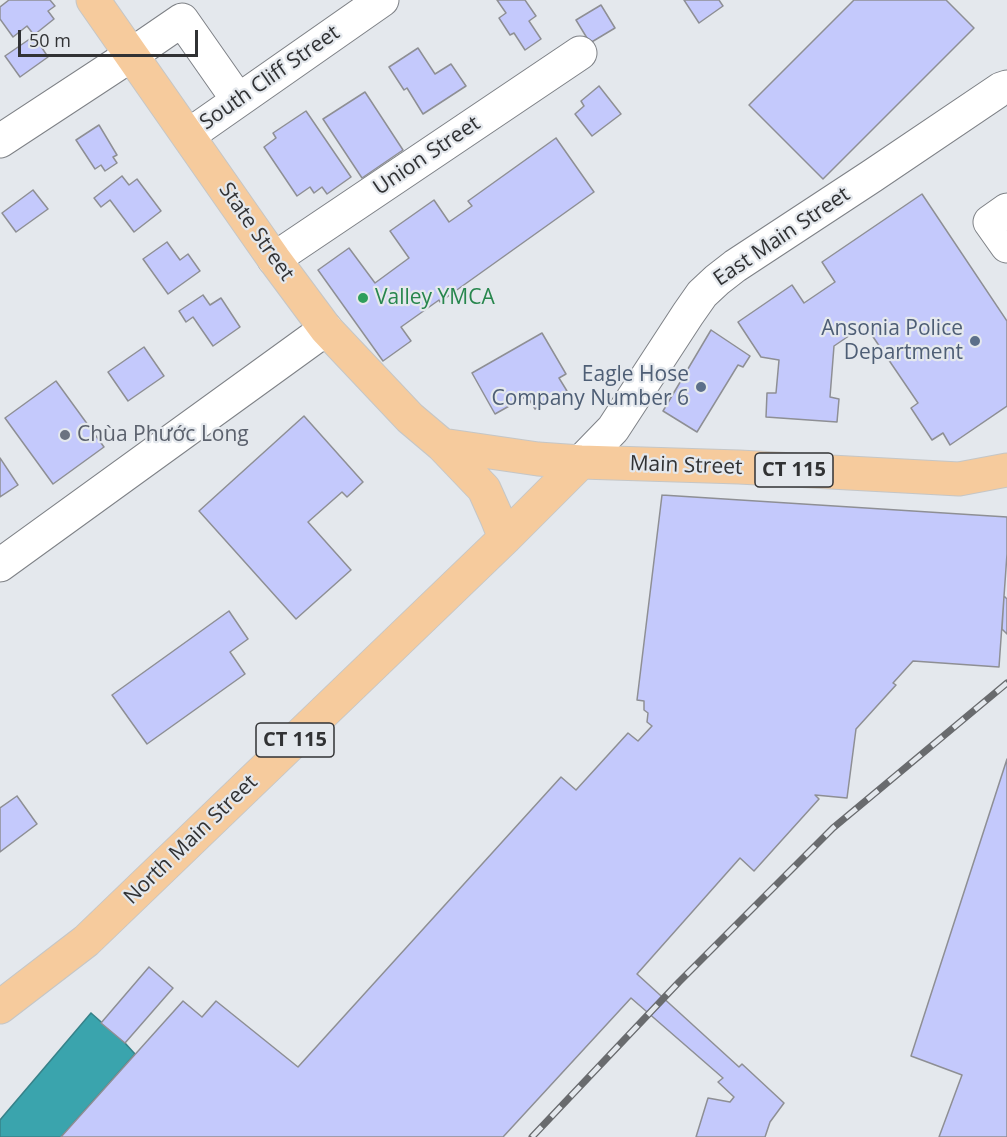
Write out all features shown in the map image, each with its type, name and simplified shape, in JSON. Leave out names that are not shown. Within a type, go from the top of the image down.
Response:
[{"type":"main road","name":"State Street","points":[[93,0],[274,259],[326,328],[410,418],[442,445],[484,489],[505,538]]},
{"type":"main road","points":[[442,445],[538,459],[581,462]]},
{"type":"main road","name":"Main Street","points":[[581,462],[739,467],[959,479],[1004,474]]},
{"type":"main road","name":"North Main Street","points":[[0,1007],[86,941],[581,462]]},
{"type":"street","name":"South Cliff Street","points":[[189,135],[382,0]]},
{"type":"street","points":[[0,141],[182,20],[238,100]]},
{"type":"street","name":"Union Street","points":[[274,259],[580,53]]},
{"type":"street","name":"East Main Street","points":[[581,462],[614,429],[688,314],[702,294],[717,280],[1007,87]]},
{"type":"street","points":[[1007,210],[990,222],[1007,246]]},
{"type":"street","points":[[0,565],[326,328]]},
{"type":"water","points":[[91,1013],[135,1054],[61,1137],[0,1137],[0,1120]]},
{"type":"building","points":[[9,0],[50,0],[55,6],[48,11],[54,19],[34,35],[27,26],[13,37],[0,19],[0,7]]},
{"type":"building","points":[[497,0],[525,0],[536,16],[529,21],[541,39],[525,50],[514,33],[510,35],[499,18],[506,13]]},
{"type":"building","points":[[684,0],[719,0],[723,6],[699,23]]},
{"type":"building","points":[[854,0],[946,0],[974,28],[823,179],[749,105]]},
{"type":"building","points":[[601,5],[615,28],[590,43],[576,20]]},
{"type":"building","points":[[34,36],[48,57],[20,77],[5,56]]},
{"type":"building","points":[[418,48],[435,74],[451,64],[466,86],[423,114],[407,88],[404,90],[389,67]]},
{"type":"building","points":[[599,86],[621,114],[592,136],[575,114],[584,106],[581,101]]},
{"type":"building","points":[[365,92],[403,150],[362,178],[323,119]]},
{"type":"building","points":[[306,111],[351,177],[327,194],[322,187],[314,193],[310,187],[297,196],[264,147],[276,138],[273,133]]},
{"type":"building","points":[[99,125],[117,155],[113,157],[117,163],[105,171],[101,165],[95,169],[76,140]]},
{"type":"building","points":[[556,138],[594,192],[440,302],[439,300],[401,327],[411,341],[383,361],[318,270],[349,248],[375,283],[409,258],[390,231],[434,200],[449,222],[472,206],[468,201]]},
{"type":"building","points":[[122,176],[129,185],[137,179],[161,211],[134,232],[110,200],[101,207],[94,198]]},
{"type":"building","points":[[33,190],[48,209],[16,232],[2,213]]},
{"type":"building","points":[[922,194],[1007,321],[1007,406],[950,445],[943,433],[932,440],[911,408],[918,403],[865,325],[834,346],[830,397],[839,399],[837,422],[766,417],[767,393],[776,393],[779,360],[761,357],[738,322],[792,285],[804,303],[835,282],[822,262]]},
{"type":"building","points":[[167,242],[180,260],[188,254],[200,271],[168,294],[143,259]]},
{"type":"building","points":[[203,295],[210,305],[221,298],[240,327],[213,346],[193,317],[186,322],[179,311]]},
{"type":"building","points":[[711,330],[750,356],[743,367],[738,365],[697,432],[663,411]]},
{"type":"building","points":[[542,333],[566,374],[559,378],[567,391],[535,409],[527,396],[495,414],[472,373]]},
{"type":"building","points":[[144,347],[164,376],[128,401],[108,372]]},
{"type":"building","points":[[56,381],[104,447],[53,484],[5,418]]},
{"type":"building","points":[[304,416],[363,482],[347,497],[342,492],[308,522],[351,570],[296,619],[199,511]]},
{"type":"building","points":[[0,458],[18,485],[0,497]]},
{"type":"building","points":[[662,495],[1007,517],[1007,554],[999,667],[913,661],[893,683],[896,685],[856,729],[847,798],[815,795],[819,799],[754,871],[740,858],[637,974],[739,1067],[742,1064],[784,1103],[770,1122],[765,1137],[696,1137],[708,1098],[730,1102],[734,1097],[718,1082],[723,1078],[631,998],[503,1137],[61,1137],[183,1001],[202,1017],[216,1001],[298,1067],[561,777],[576,790],[628,733],[638,741],[652,726],[647,722],[648,713],[644,710],[644,701],[637,700]]},
{"type":"building","points":[[1004,596],[1007,599],[1007,634],[1002,629]]},
{"type":"building","points":[[229,611],[248,639],[230,652],[245,674],[147,744],[112,695]]},
{"type":"building","points":[[1007,759],[1007,1137],[939,1137],[962,1075],[911,1056]]},
{"type":"building","points":[[17,796],[37,824],[0,852],[0,808]]},
{"type":"building","points":[[149,967],[173,988],[125,1043],[101,1023]]},
{"type":"railway","points":[[532,1137],[679,982],[833,828],[1007,683]]},
{"type":"place","name":"Valley YMCA","points":[[363,298]]},
{"type":"place","name":"Ansonia Police Department","points":[[975,341]]},
{"type":"place","name":"Eagle Hose Company Number 6","points":[[701,387]]},
{"type":"place","name":"Chùa Phước Long","points":[[65,435]]}]
